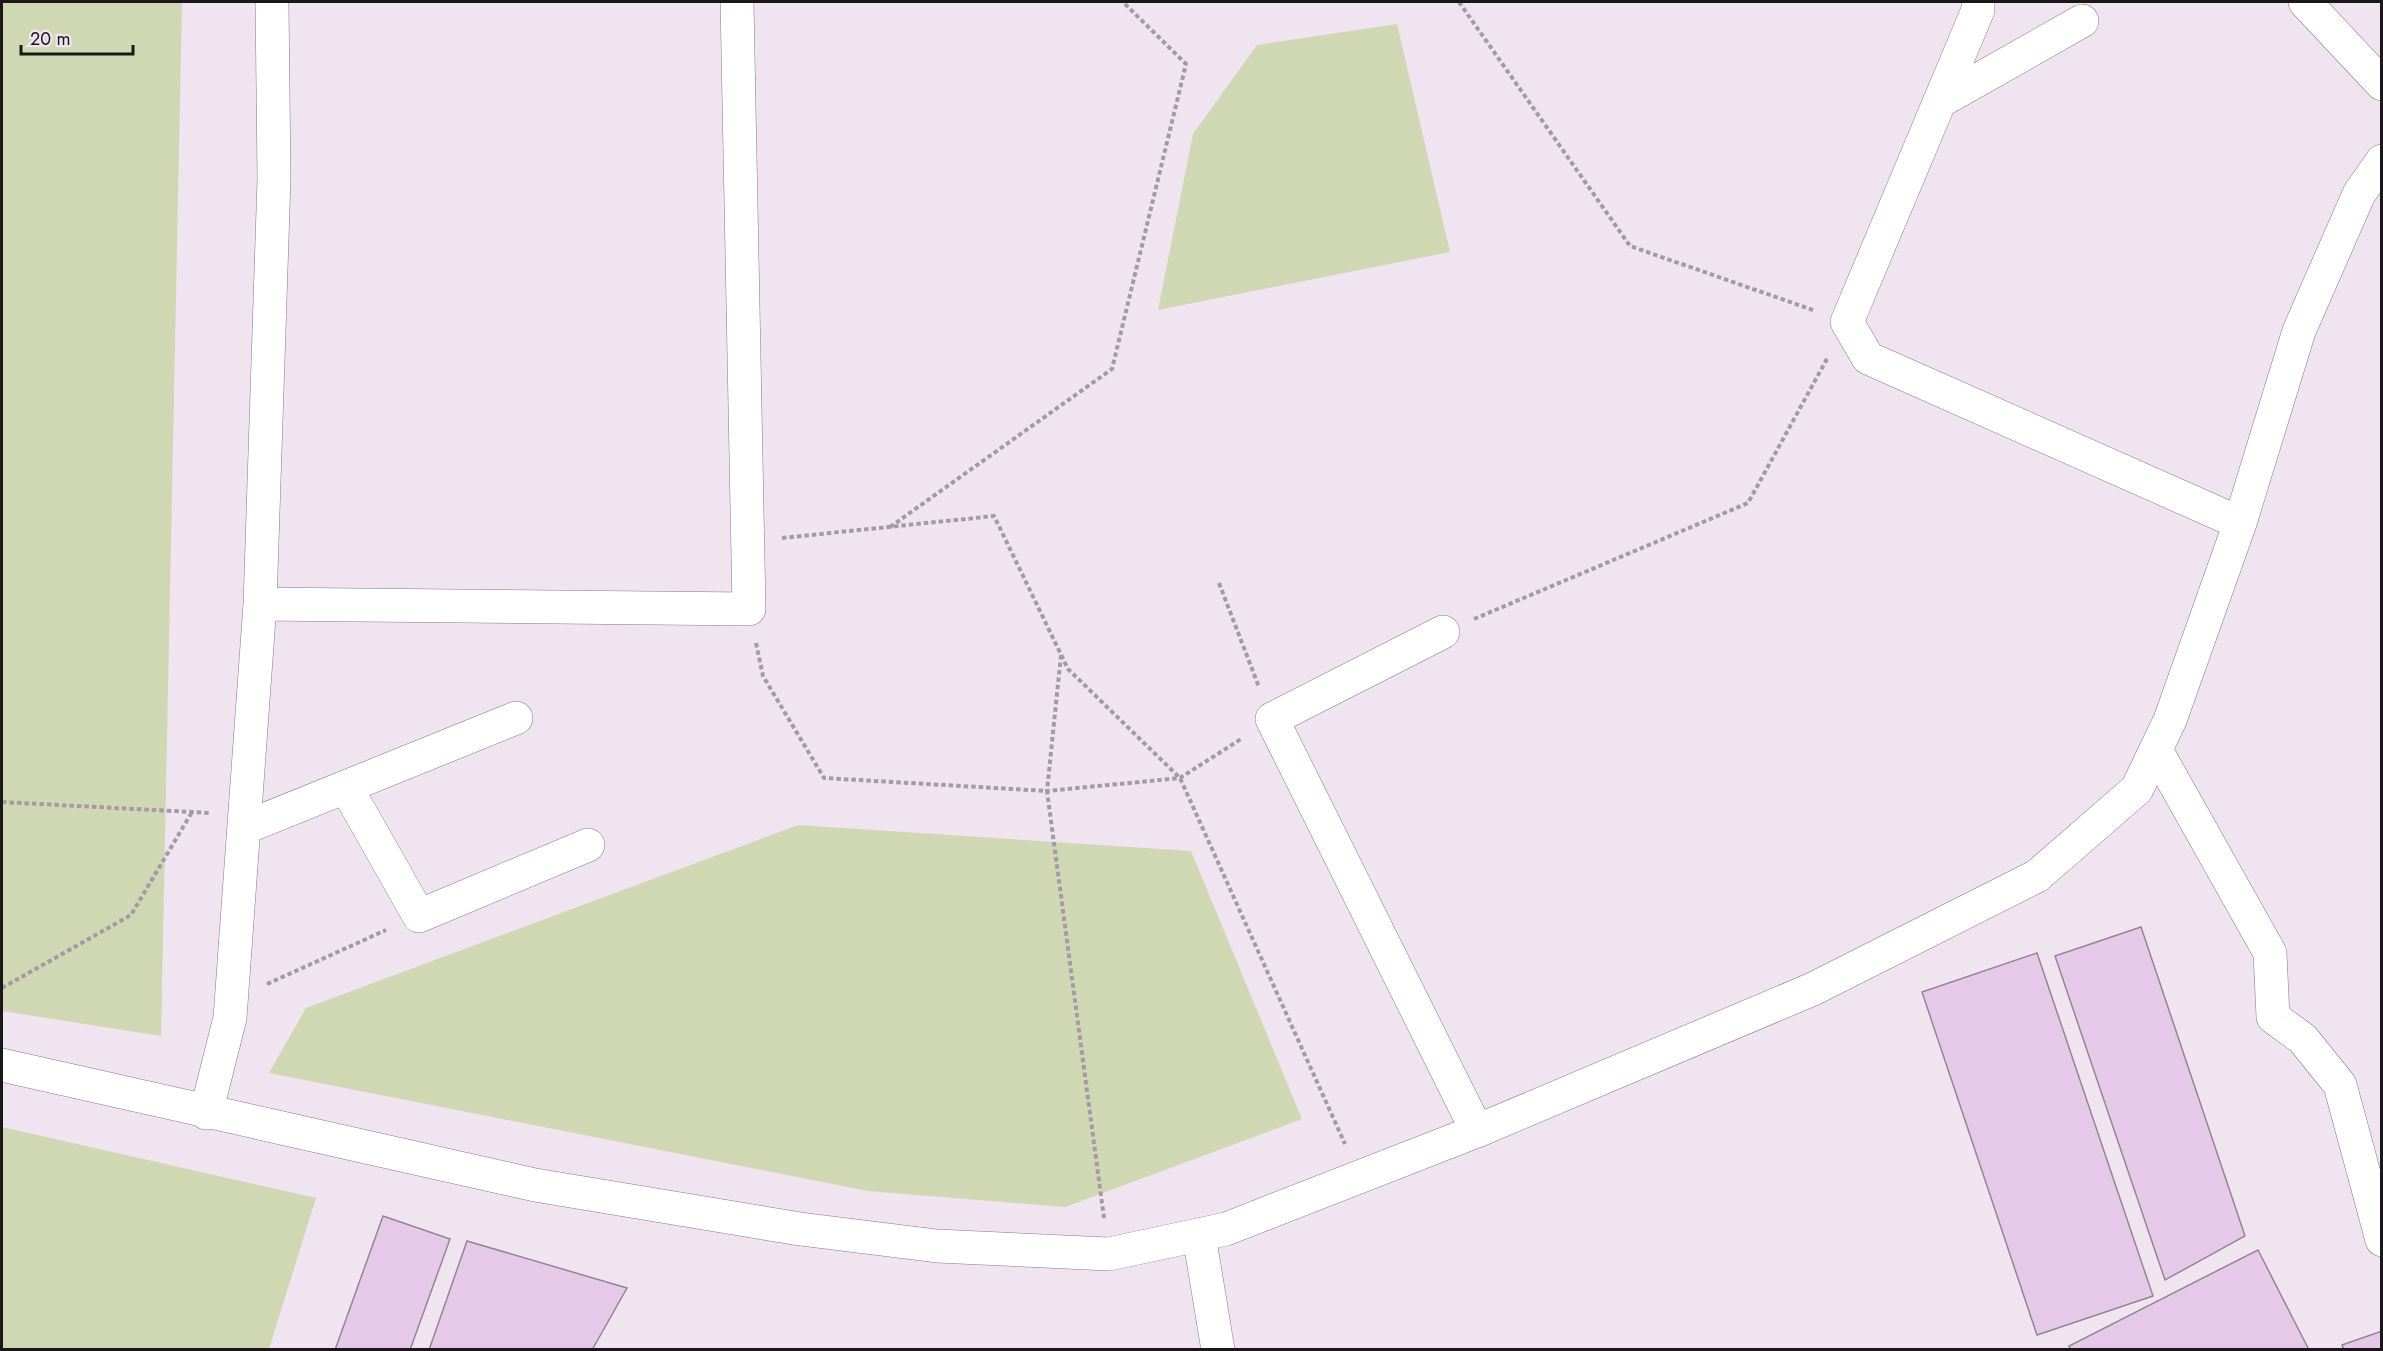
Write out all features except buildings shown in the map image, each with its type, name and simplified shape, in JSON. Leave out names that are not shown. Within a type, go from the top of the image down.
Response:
[{"type":"street","points":[[206,1113],[230,1018],[260,604],[274,180],[272,2]]},
{"type":"street","points":[[260,604],[749,609],[737,2]]},
{"type":"street","points":[[1978,2],[1978,9],[1847,322],[1868,358],[2240,523]]},
{"type":"street","points":[[2305,2],[2382,84]]},
{"type":"street","points":[[1939,102],[2082,21]]},
{"type":"street","points":[[2,1065],[206,1113],[535,1185],[800,1229],[937,1246],[1109,1254],[1227,1229],[1477,1131],[1813,988],[2037,876],[2137,789],[2170,720],[2240,523],[2299,332],[2359,194],[2382,161]]},
{"type":"street","points":[[1443,632],[1272,719],[1477,1131]]},
{"type":"street","points":[[244,822],[346,787],[516,718]]},
{"type":"street","points":[[2156,750],[2270,953],[2273,1017],[2302,1039],[2340,1085],[2382,1240]]},
{"type":"street","points":[[346,787],[418,916],[588,844]]},
{"type":"street","points":[[1199,1235],[1218,1350]]},
{"type":"path","points":[[890,528],[1112,369],[1186,64],[1123,2]]},
{"type":"path","points":[[1443,632],[1748,503],[1847,322],[1630,246],[1459,2]]},
{"type":"path","points":[[748,542],[994,516],[1068,669],[1180,778],[1360,1178]]},
{"type":"path","points":[[749,609],[764,676],[824,778],[1047,791],[1180,778],[1272,719],[1219,583]]},
{"type":"path","points":[[1061,655],[1047,791],[1109,1254]]},
{"type":"path","points":[[2,802],[192,812],[244,822]]},
{"type":"path","points":[[2,988],[131,915],[192,812]]},
{"type":"path","points":[[231,1000],[418,916]]},
{"type":"green space","points":[[2,2],[182,2],[161,1036],[2,1011]]},
{"type":"green space","points":[[1397,24],[1450,252],[1158,310],[1193,134],[1257,45]]},
{"type":"green space","points":[[798,825],[1191,851],[1302,1119],[1065,1207],[868,1191],[269,1073],[306,1008]]},
{"type":"green space","points":[[2,1127],[316,1198],[269,1349],[2,1349]]}]
